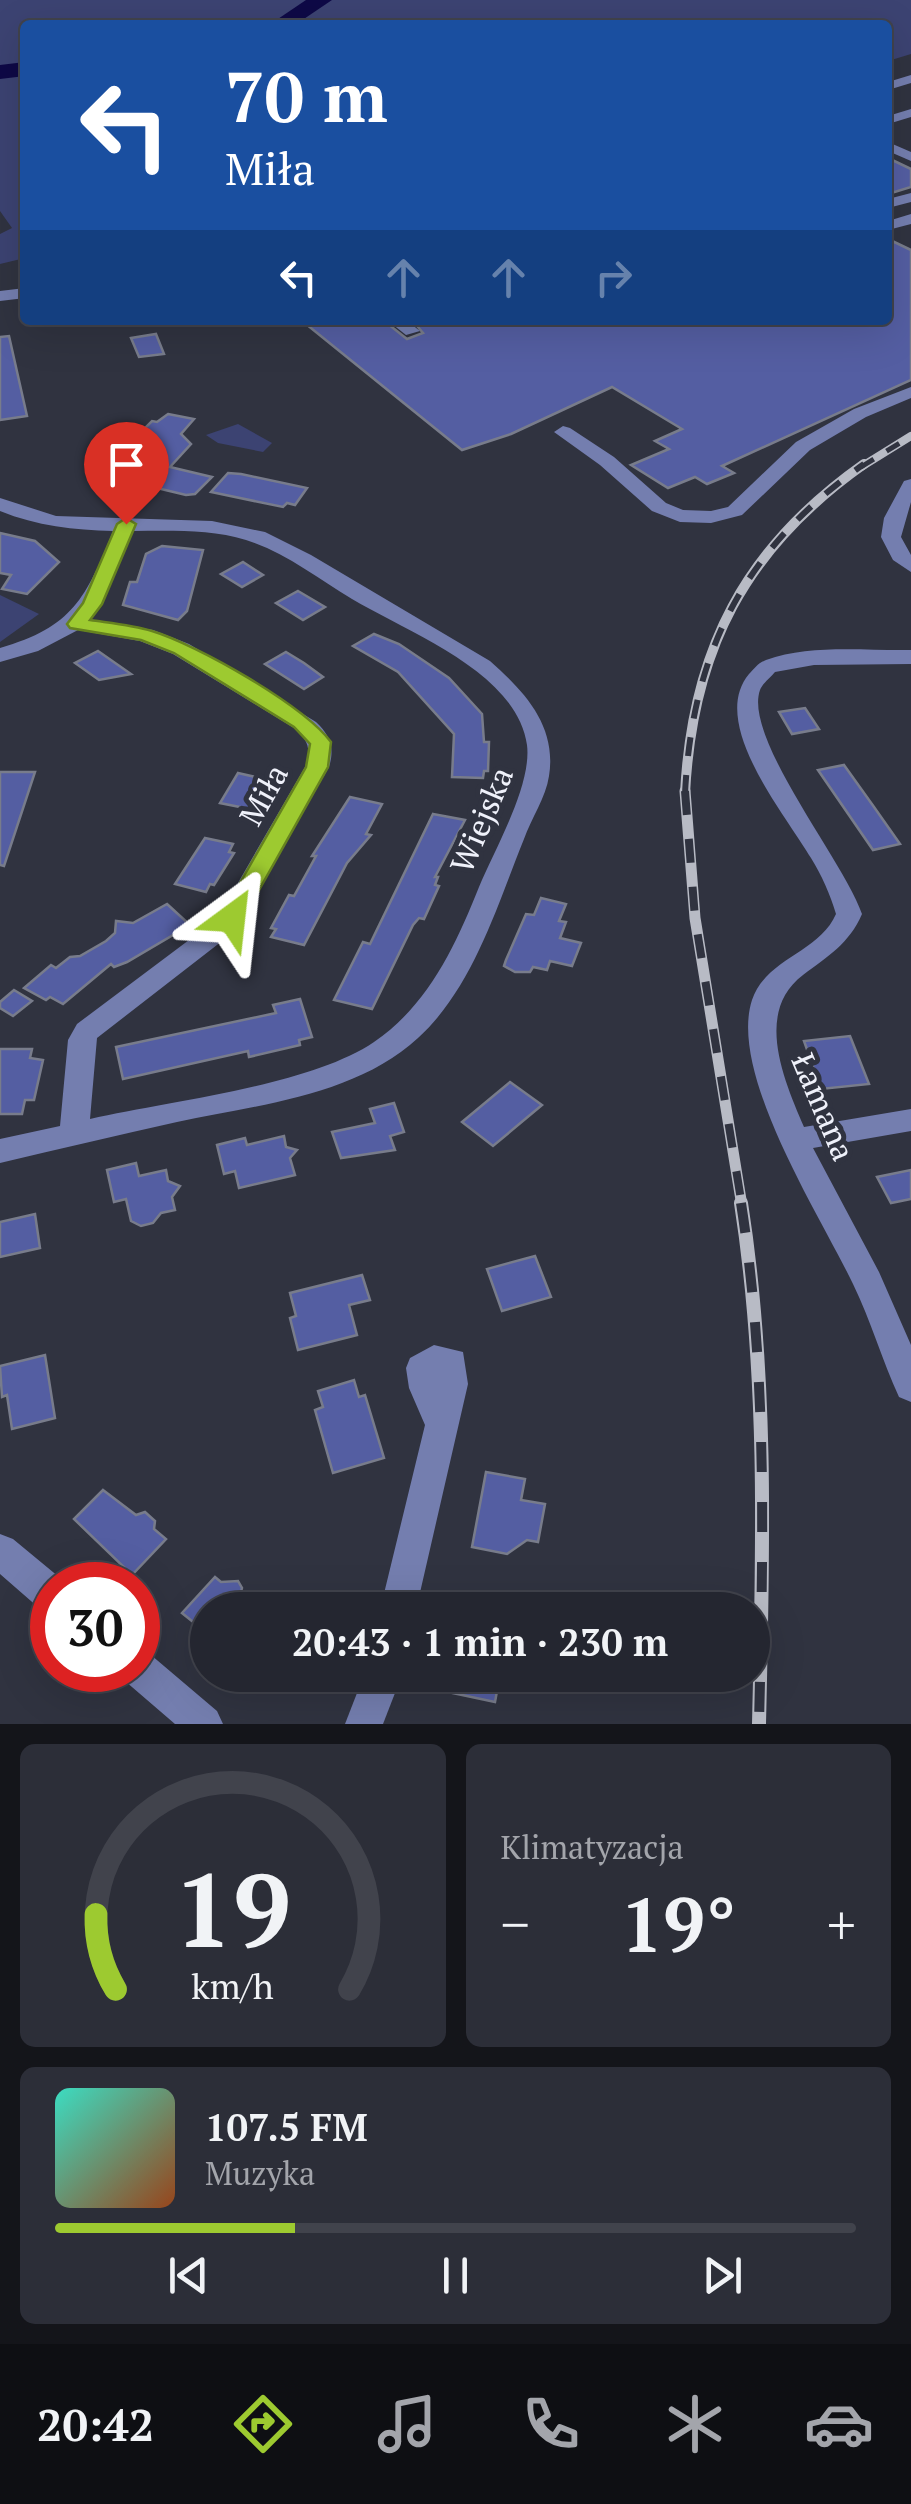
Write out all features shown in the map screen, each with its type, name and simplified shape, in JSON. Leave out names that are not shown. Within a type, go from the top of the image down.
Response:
[{"type":"street","points":[[403,325],[412,330]]},
{"type":"street","points":[[563,432],[607,461],[659,507],[680,516],[712,517],[735,511],[803,446],[860,412],[911,392]]},
{"type":"street","points":[[911,486],[896,511],[889,540],[894,552],[911,566]]},
{"type":"street","name":"Wiejska","points":[[0,504],[40,518],[229,530],[264,539],[453,646],[496,677],[521,704],[540,738],[540,764],[451,975],[424,1015],[395,1040],[363,1060],[308,1080],[0,1152]]},
{"type":"street","points":[[0,654],[42,642],[77,624],[92,604],[126,524]]},
{"type":"street","name":"Miła","points":[[74,1134],[82,1040],[87,1031],[226,926],[317,767],[322,750],[316,735],[302,722],[182,649],[146,635],[77,624]]},
{"type":"street","name":"Łamana","points":[[911,657],[792,660],[768,666],[751,683],[744,716],[760,758],[835,871],[849,914],[838,933],[787,976],[766,1001],[760,1042],[795,1140],[870,1285],[911,1387]]},
{"type":"street","points":[[795,1140],[911,1120]]},
{"type":"street","points":[[402,1592],[442,1426]]},
{"type":"street","points":[[0,1551],[30,1577]]},
{"type":"street","points":[[160,1687],[204,1724]]},
{"type":"street","points":[[364,1724],[376,1692]]},
{"type":"shaded area","points":[[0,0],[911,0],[911,54],[892,60],[892,20],[20,20],[20,259],[0,264],[0,234],[12,228],[0,211]]},
{"type":"shaded area","points":[[238,424],[272,443],[263,452],[218,443],[206,435]]},
{"type":"shaded area","points":[[0,595],[39,614],[0,642]]},
{"type":"building","points":[[892,160],[911,169],[911,187],[892,193]]},
{"type":"building","points":[[892,241],[911,250],[911,380],[722,466],[734,473],[707,484],[695,477],[668,488],[631,465],[669,449],[655,441],[682,429],[612,387],[511,434],[462,450],[307,325],[389,325],[407,339],[423,333],[416,325],[892,325]]},
{"type":"building","points":[[156,334],[164,354],[139,357],[131,338]]},
{"type":"building","points":[[9,336],[27,416],[0,420],[0,337]]},
{"type":"building","points":[[168,414],[194,419],[181,434],[191,444],[170,467],[212,477],[195,494],[136,483],[139,480],[132,479],[148,463],[123,458],[129,452],[126,447],[152,421]]},
{"type":"building","points":[[228,473],[307,488],[295,505],[287,503],[283,507],[211,492]]},
{"type":"building","points":[[0,533],[35,541],[59,562],[27,594],[2,589],[11,575],[0,573]]},
{"type":"building","points":[[162,546],[203,550],[187,611],[178,620],[123,605],[130,582],[137,582],[146,554]]},
{"type":"building","points":[[243,562],[263,575],[242,587],[221,574]]},
{"type":"building","points":[[298,591],[325,607],[303,620],[276,603]]},
{"type":"building","points":[[374,634],[399,644],[449,678],[482,714],[484,742],[489,742],[488,771],[484,771],[483,778],[452,777],[454,734],[398,672],[353,646]]},
{"type":"building","points":[[98,651],[131,674],[99,680],[75,663]]},
{"type":"building","points":[[286,652],[323,677],[304,689],[265,664]]},
{"type":"building","points":[[805,708],[819,729],[792,734],[779,712]]},
{"type":"building","points":[[844,765],[900,844],[873,850],[818,770]]},
{"type":"building","points":[[0,772],[35,772],[4,866],[0,865]]},
{"type":"building","points":[[238,773],[277,782],[260,811],[220,803]]},
{"type":"building","points":[[350,797],[382,804],[366,834],[371,835],[347,863],[304,945],[271,937],[276,929],[271,928],[289,895],[294,896],[316,856],[312,856]]},
{"type":"building","points":[[433,814],[465,820],[435,877],[435,885],[439,886],[424,919],[419,918],[413,925],[372,1009],[334,1000],[363,942],[370,944]]},
{"type":"building","points":[[205,838],[233,844],[229,852],[234,853],[214,885],[210,884],[206,892],[175,884]]},
{"type":"building","points":[[541,898],[566,904],[559,921],[566,922],[560,938],[581,943],[572,966],[550,961],[547,970],[533,967],[530,972],[515,972],[504,966],[506,960],[526,914],[534,915]]},
{"type":"building","points":[[167,904],[190,925],[127,962],[114,967],[111,964],[63,1004],[24,988],[51,965],[56,968],[70,957],[80,956],[106,941],[115,933],[116,921],[133,923]]},
{"type":"building","points":[[14,990],[32,1001],[13,1016],[0,1008],[0,1002]]},
{"type":"building","points":[[300,999],[312,1037],[299,1040],[300,1045],[249,1057],[248,1051],[123,1079],[116,1047],[276,1013],[273,1005]]},
{"type":"building","points":[[850,1036],[869,1084],[821,1089],[804,1041]]},
{"type":"building","points":[[0,1049],[32,1049],[30,1058],[43,1060],[34,1100],[25,1100],[22,1114],[0,1114]]},
{"type":"building","points":[[510,1082],[542,1105],[493,1146],[462,1122]]},
{"type":"building","points":[[394,1103],[404,1132],[390,1136],[395,1150],[341,1158],[332,1132],[375,1123],[370,1109]]},
{"type":"building","points":[[284,1136],[286,1147],[297,1150],[290,1158],[295,1175],[239,1188],[235,1171],[224,1174],[217,1145],[245,1138],[247,1145]]},
{"type":"building","points":[[136,1163],[139,1176],[166,1170],[168,1181],[180,1186],[172,1197],[175,1210],[161,1213],[153,1223],[141,1226],[131,1221],[126,1199],[114,1202],[107,1170]]},
{"type":"building","points":[[911,1170],[911,1199],[891,1203],[877,1177]]},
{"type":"building","points":[[35,1214],[40,1248],[0,1257],[0,1222]]},
{"type":"building","points":[[535,1256],[551,1297],[502,1311],[487,1269]]},
{"type":"building","points":[[362,1275],[370,1300],[349,1305],[357,1335],[298,1350],[290,1318],[296,1316],[290,1293]]},
{"type":"building","points":[[45,1355],[55,1418],[12,1429],[7,1395],[2,1397],[0,1366]]},
{"type":"building","points":[[354,1380],[359,1397],[365,1395],[384,1458],[333,1473],[315,1410],[323,1407],[318,1391]]},
{"type":"building","points":[[486,1472],[525,1479],[521,1500],[545,1504],[538,1542],[527,1540],[507,1554],[472,1547]]},
{"type":"building","points":[[103,1490],[136,1515],[145,1512],[155,1521],[154,1529],[166,1539],[144,1562],[119,1562],[74,1519]]},
{"type":"building","points":[[215,1577],[221,1582],[238,1581],[242,1588],[241,1592],[201,1592]]},
{"type":"building","points":[[448,1692],[497,1692],[495,1702]]},
{"type":"waterway","points":[[288,20],[321,0]]},
{"type":"waterway","points":[[0,72],[20,70]]},
{"type":"railway","points":[[861,467],[911,436]]},
{"type":"railway","points":[[685,793],[699,694],[713,648],[732,606],[787,531],[822,496],[864,464]]},
{"type":"railway","points":[[685,793],[695,918],[742,1206]]},
{"type":"railway","points":[[741,1203],[760,1398],[759,1724]]},
{"type":"route","points":[[126,524],[92,604],[77,624],[146,635],[182,649],[302,722],[320,742],[317,767],[232,918]]}]
